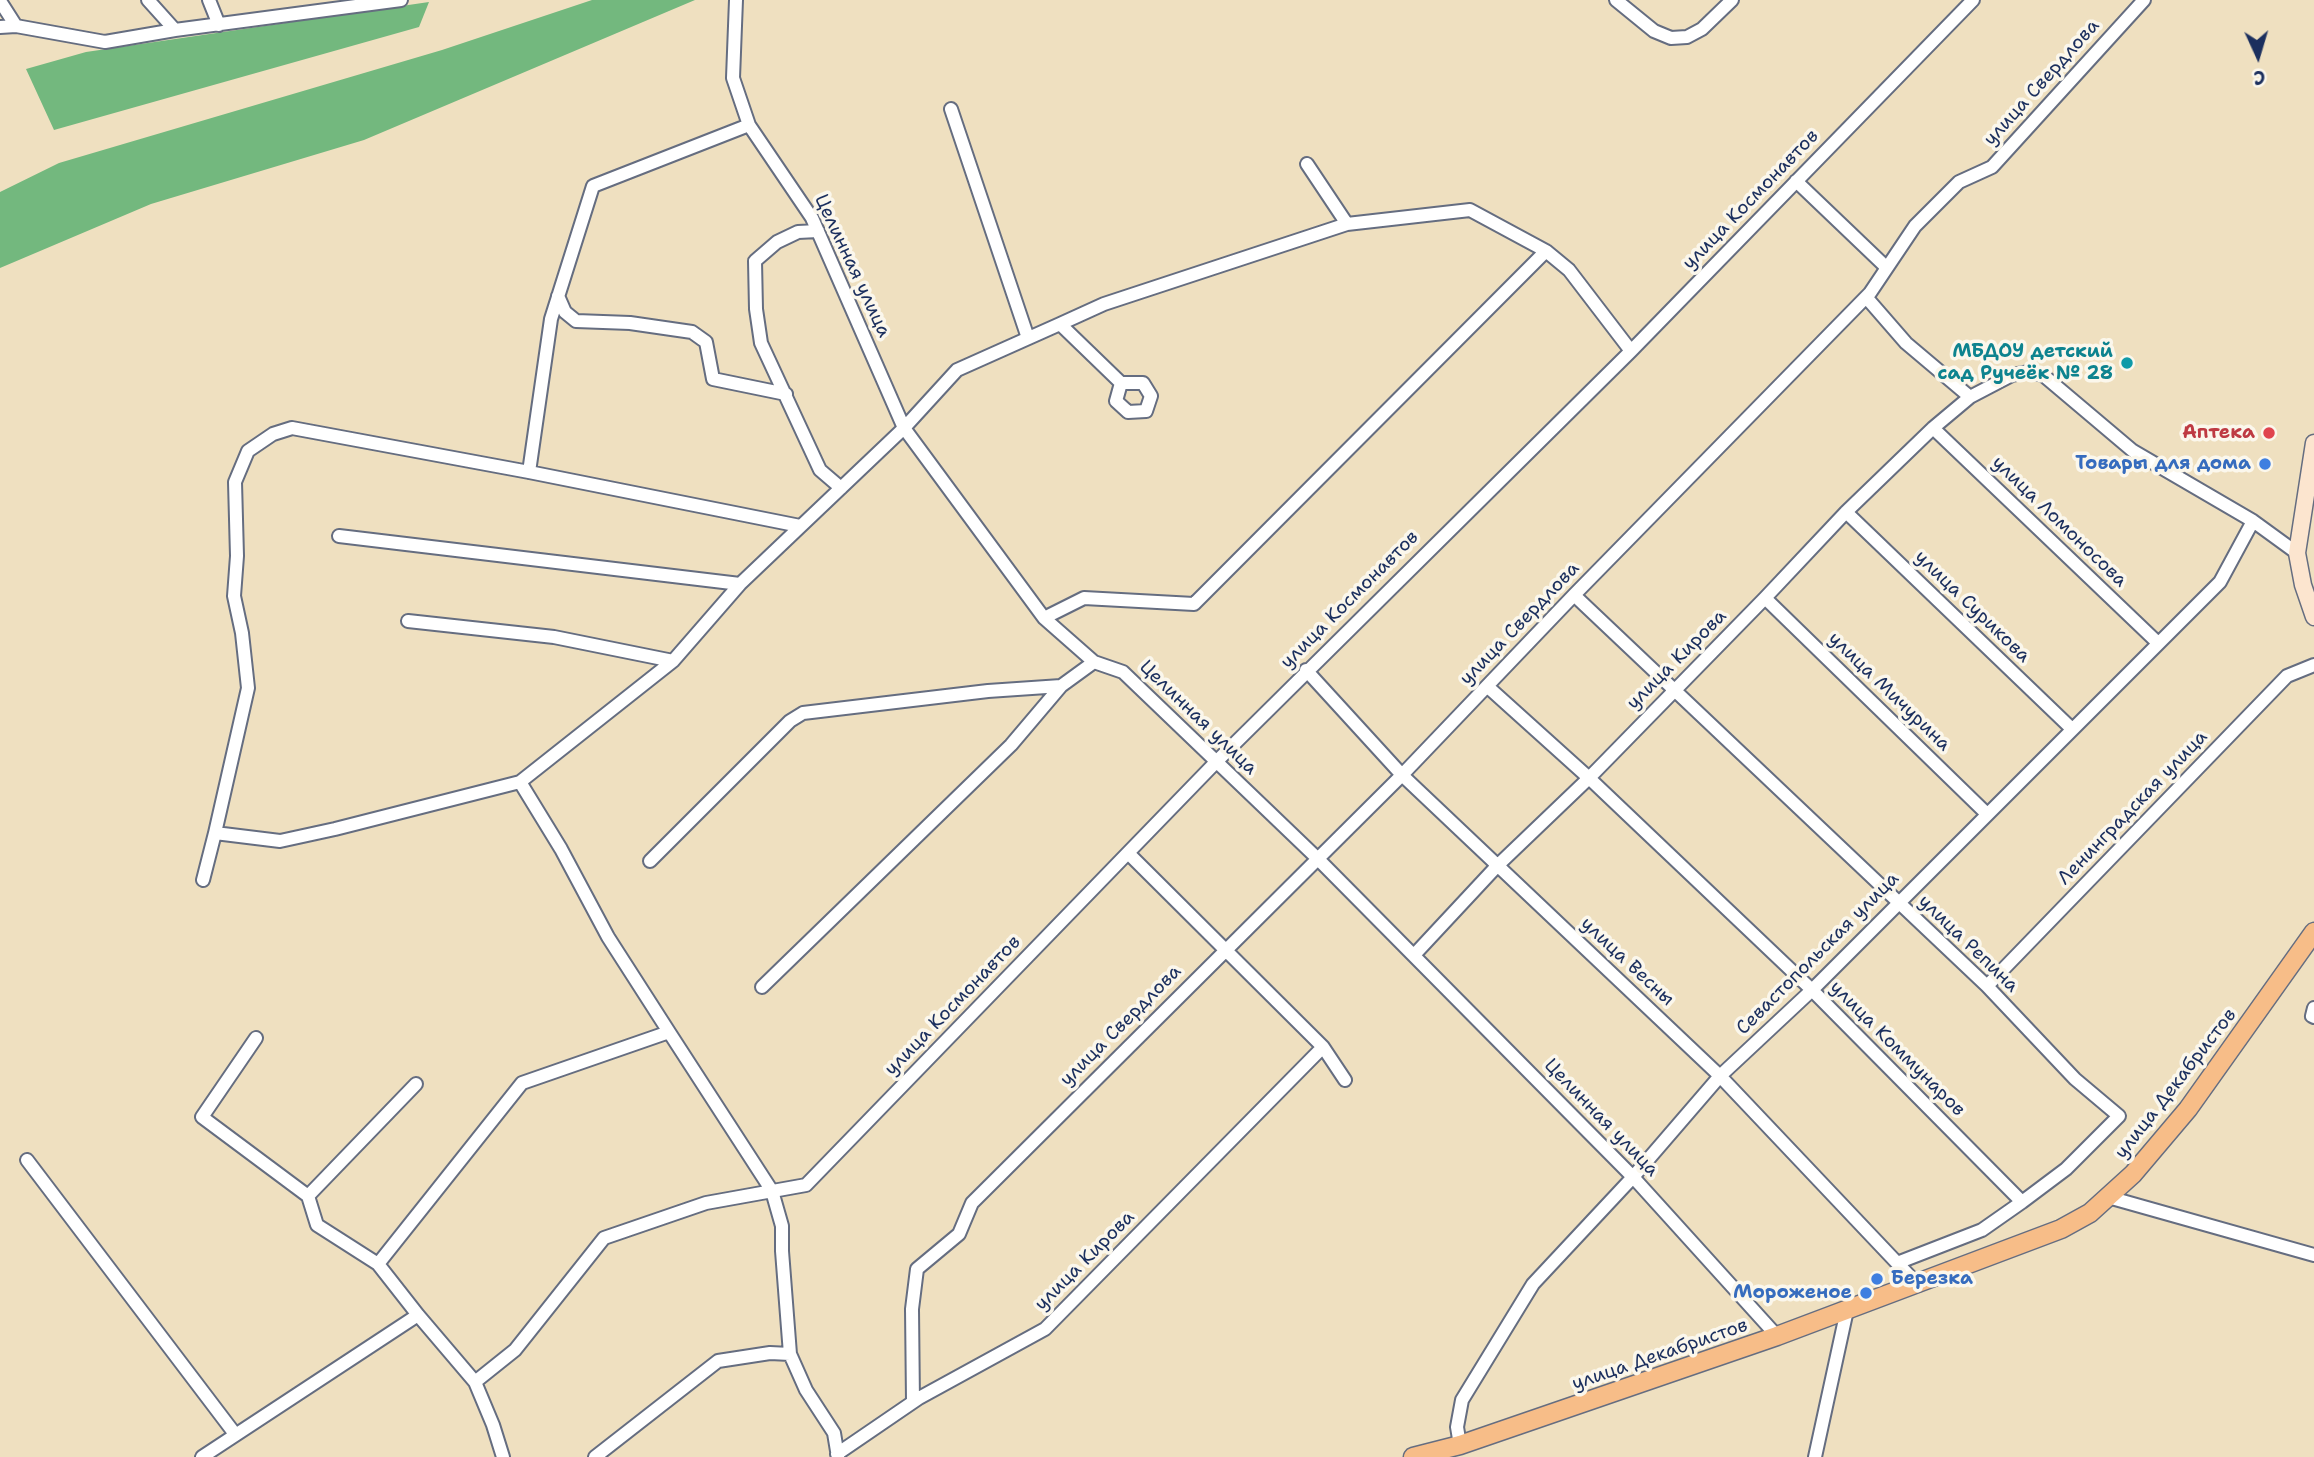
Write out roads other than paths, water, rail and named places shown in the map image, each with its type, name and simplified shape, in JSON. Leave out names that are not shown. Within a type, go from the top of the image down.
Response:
[{"type":"main road","name":"улица Декабристов","points":[[1413,1457],[1460,1445],[1777,1336],[2062,1229],[2090,1213],[2133,1174],[2188,1109],[2314,932]]},
{"type":"street","points":[[148,0],[175,30]]},
{"type":"street","points":[[209,0],[219,25]]},
{"type":"street","points":[[0,27],[16,26],[105,42],[401,0]]},
{"type":"street","name":"Целинная улица","points":[[736,0],[733,78],[749,125],[812,218],[904,428],[1044,618],[1094,662],[1123,672],[1318,858],[1633,1177],[1777,1336]]},
{"type":"street","points":[[1616,0],[1654,31],[1671,38],[1687,37],[1702,29],[1732,0]]},
{"type":"street","name":"улица Космонавтов","points":[[475,1381],[515,1350],[604,1238],[706,1203],[806,1185],[1216,761],[1631,351],[1973,0]]},
{"type":"street","name":"улица Свердлова","points":[[913,1402],[912,1309],[917,1269],[959,1234],[972,1203],[1488,687],[1574,595],[1866,297],[1915,226],[1959,182],[1992,167],[2144,0]]},
{"type":"street","points":[[0,1],[16,26]]},
{"type":"street","points":[[951,108],[1028,338]]},
{"type":"street","points":[[528,472],[551,319],[593,186],[749,125]]},
{"type":"street","points":[[1307,164],[1347,224]]},
{"type":"street","points":[[1796,181],[1886,267]]},
{"type":"street","points":[[215,832],[280,841],[335,830],[520,782],[673,661],[740,584],[904,428],[957,370],[1104,304],[1347,224],[1470,210],[1546,251],[1569,270],[1631,351]]},
{"type":"street","points":[[818,231],[798,232],[777,242],[755,261],[757,309],[761,343],[820,470],[841,488]]},
{"type":"street","points":[[1044,618],[1084,598],[1194,604],[1546,251]]},
{"type":"street","points":[[558,296],[565,312],[576,321],[630,323],[692,332],[706,342],[713,379],[786,394]]},
{"type":"street","points":[[1866,297],[1906,343],[1970,397]]},
{"type":"street","points":[[1060,324],[1121,383]]},
{"type":"street","name":"улица Кирова","points":[[1415,954],[1497,866],[1589,778],[1846,512],[1933,428],[1970,397],[2012,375],[2028,372],[2043,375],[2133,451],[2253,521],[2297,553]]},
{"type":"street","points":[[204,880],[247,688],[242,633],[234,596],[237,556],[235,482],[248,451],[273,434],[292,428],[800,526]]},
{"type":"street","name":"улица Ломоносова","points":[[1933,428],[2158,643]]},
{"type":"street","points":[[2314,443],[2297,553],[2303,585],[2314,617]]},
{"type":"street","name":"улица Сурикова","points":[[1846,512],[2072,729]]},
{"type":"street","name":"Севастопольская улица","points":[[1460,1445],[1457,1427],[1462,1400],[1533,1284],[1633,1177],[1720,1076],[1812,990],[2220,582],[2253,521]]},
{"type":"street","points":[[339,536],[740,584]]},
{"type":"street","name":"улица Репина","points":[[1574,595],[1987,986],[2074,1080],[2119,1116],[2066,1169],[2022,1202]]},
{"type":"street","name":"улица Мичурина","points":[[1765,598],[1987,814]]},
{"type":"street","points":[[408,621],[554,637],[673,661]]},
{"type":"street","points":[[762,987],[1011,745],[1061,686],[1094,662]]},
{"type":"street","name":"Ленинградская улица","points":[[1987,986],[2287,676],[2314,666]]},
{"type":"street","name":"улица Весны","points":[[1306,670],[1402,775],[1720,1076],[1918,1285]]},
{"type":"street","points":[[650,861],[790,721],[803,713],[975,692],[1061,686]]},
{"type":"street","name":"улица Коммунаров","points":[[1488,687],[1589,778],[1812,990],[2022,1202]]},
{"type":"street","points":[[520,782],[561,849],[608,937],[772,1191],[782,1226],[790,1354],[806,1390],[834,1433],[837,1456]]},
{"type":"street","points":[[1128,853],[1323,1047],[1345,1080]]},
{"type":"street","points":[[2314,1008],[2314,1017]]},
{"type":"street","points":[[378,1264],[522,1083],[669,1032]]},
{"type":"street","points":[[256,1038],[202,1117],[308,1196],[317,1225],[378,1264],[475,1381],[493,1425],[499,1456]]},
{"type":"street","name":"улица Кирова","points":[[837,1456],[913,1402],[1045,1329],[1323,1047]]},
{"type":"street","points":[[308,1196],[416,1084]]},
{"type":"street","points":[[27,1160],[235,1434]]},
{"type":"street","points":[[2108,1197],[2314,1255]]},
{"type":"street","points":[[1897,1263],[1982,1230],[2022,1202]]},
{"type":"street","points":[[1815,1457],[1847,1310]]},
{"type":"street","points":[[202,1457],[418,1315]]},
{"type":"street","points":[[595,1457],[718,1361],[769,1353],[790,1354]]},
{"type":"place","name":"МБДОУ детский сад Ручеёк № 28","points":[[2127,363]]},
{"type":"place","name":"Аптека","points":[[2269,433]]},
{"type":"place","name":"Товары для дома","points":[[2265,464]]},
{"type":"place","name":"Березка","points":[[1877,1279]]},
{"type":"place","name":"Мороженое","points":[[1866,1293]]}]
